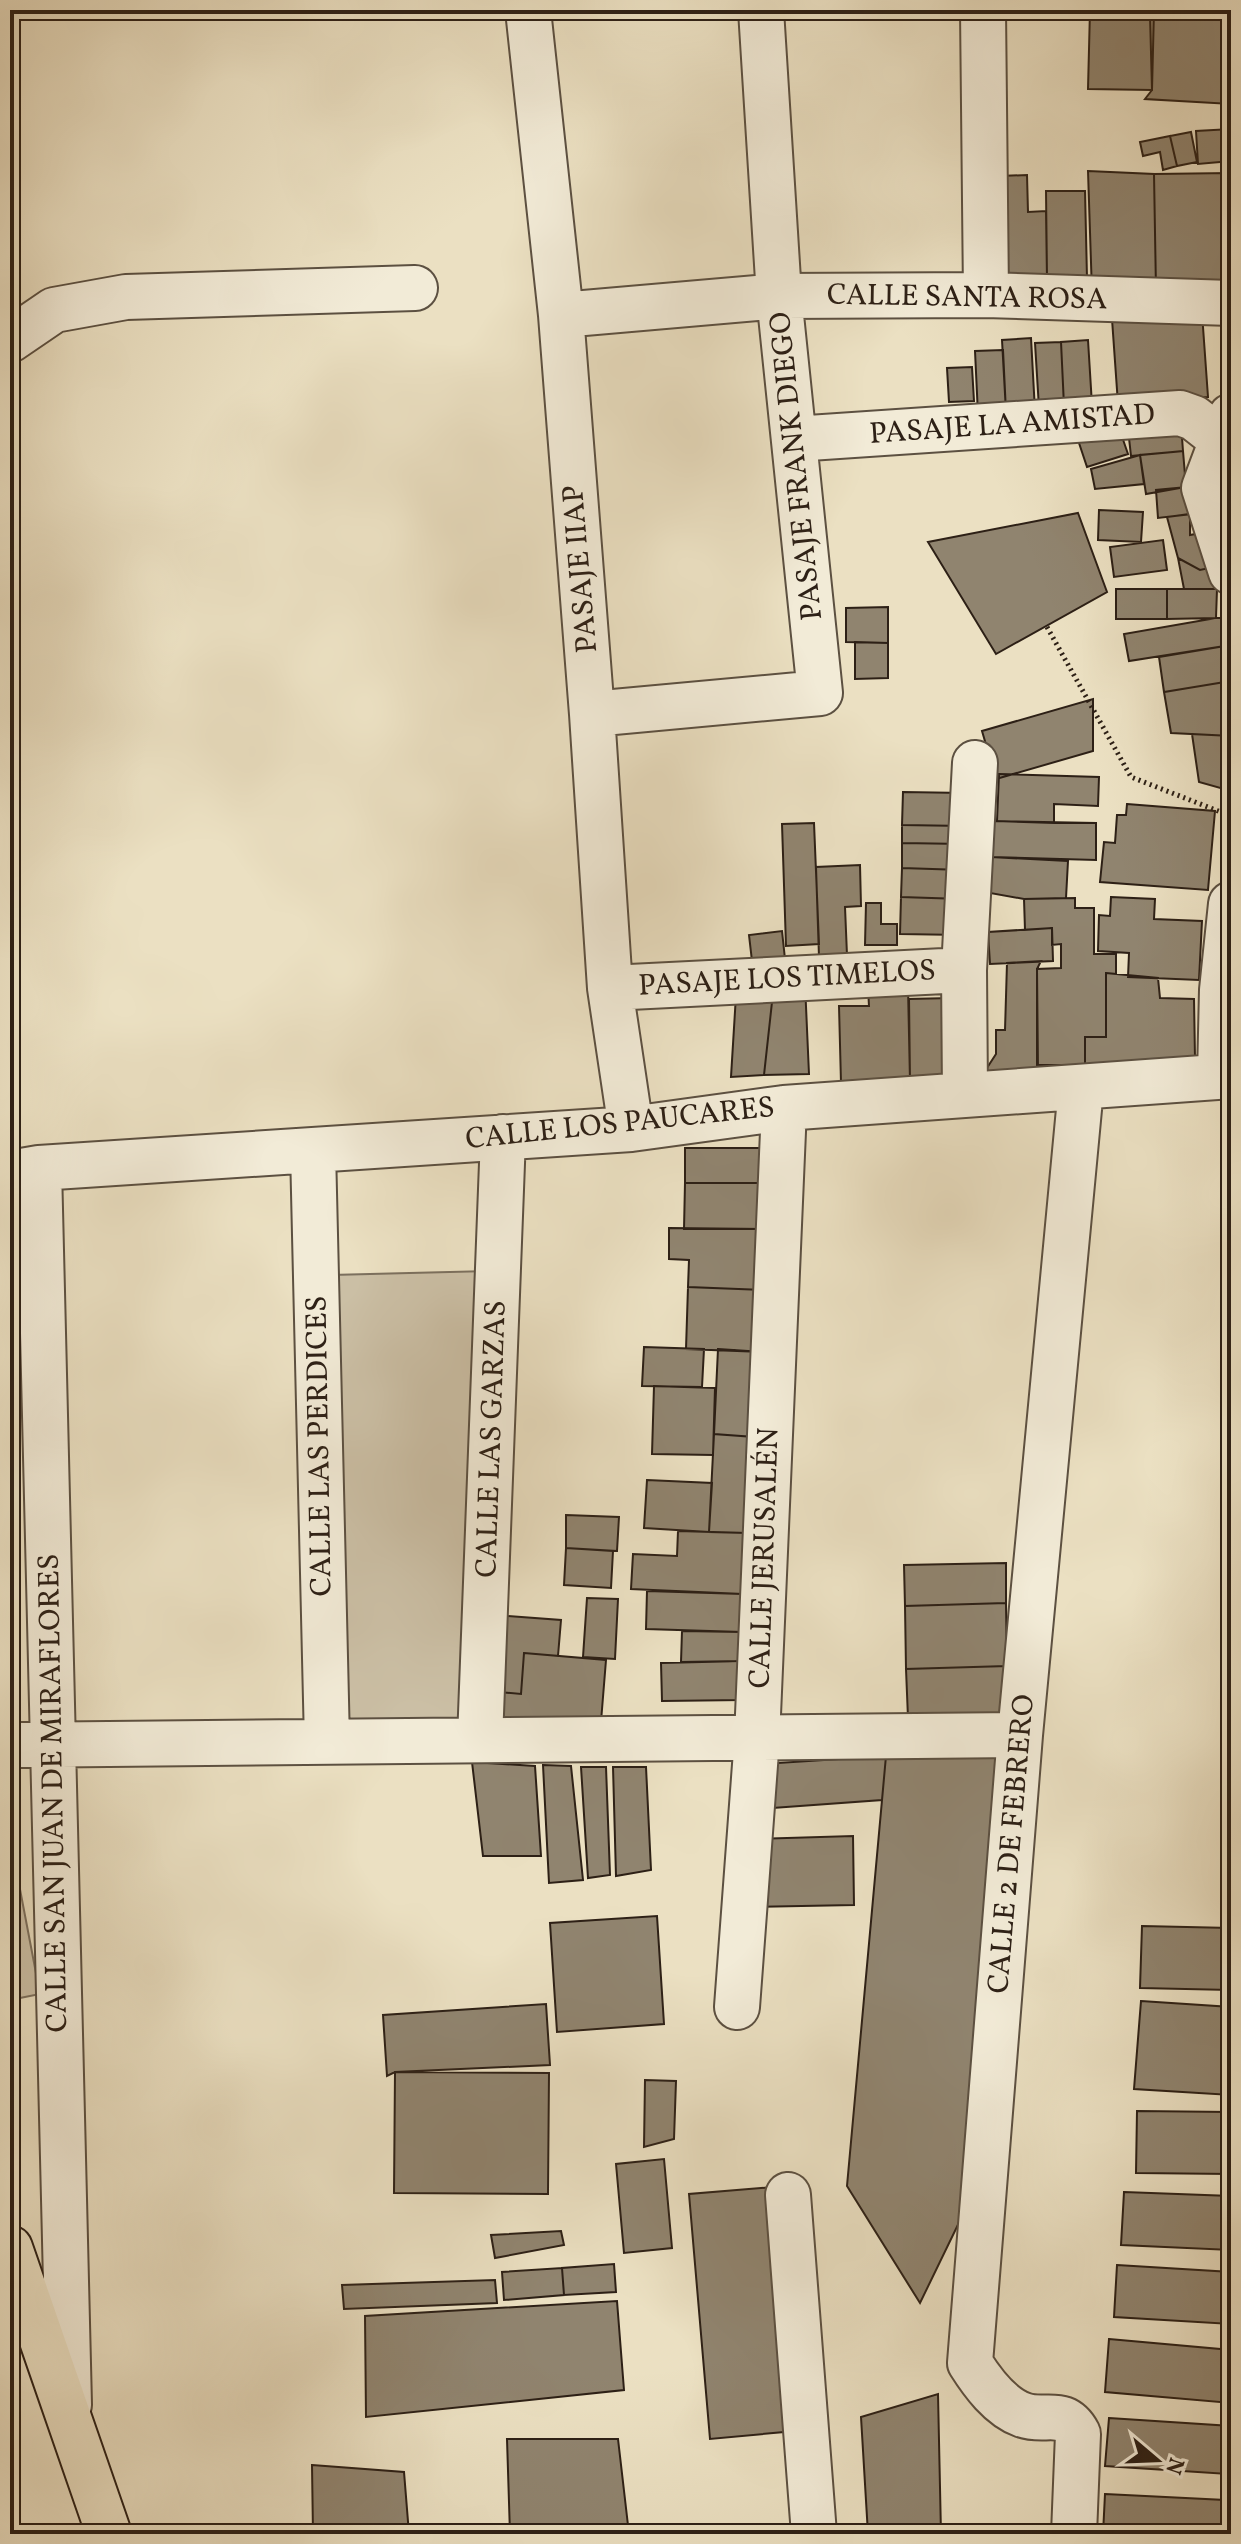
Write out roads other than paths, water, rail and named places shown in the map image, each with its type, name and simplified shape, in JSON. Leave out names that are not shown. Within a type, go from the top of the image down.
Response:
[{"type":"main road","points":[[12,2257],[109,2534]]},
{"type":"street","name":"PASAJE IIAP","points":[[528,10],[561,315],[610,988],[631,1129]]},
{"type":"street","name":"PASAJE FRANK DIEGO","points":[[592,714],[820,693],[779,296],[761,10]]},
{"type":"street","points":[[983,10],[986,295]]},
{"type":"street","points":[[10,340],[54,310],[126,297],[415,288]]},
{"type":"street","name":"CALLE SANTA ROSA","points":[[561,315],[779,296],[986,295],[1231,303]]},
{"type":"street","name":"PASAJE LA AMISTAD","points":[[794,439],[1180,413],[1227,428]]},
{"type":"street","points":[[1227,428],[1204,488],[1231,572]]},
{"type":"street","points":[[965,1094],[964,970],[975,763]]},
{"type":"street","points":[[1226,1076],[1222,990],[1231,904]]},
{"type":"street","name":"PASAJE LOS TIMELOS","points":[[610,988],[964,970]]},
{"type":"street","name":"CALLE LOS PAUCARES","points":[[25,1170],[631,1129],[784,1108],[1226,1076]]},
{"type":"street","name":"CALLE 2 DE FEBRERO","points":[[1074,2534],[1078,2434],[1073,2425],[1062,2417],[1023,2415],[996,2397],[970,2363],[1020,1735],[1081,1088]]},
{"type":"street","name":"CALLE JERUSALÉN","points":[[737,2007],[757,1738],[784,1108]]},
{"type":"street","name":"CALLE LAS GARZAS","points":[[480,1740],[503,1137]]},
{"type":"street","name":"CALLE LAS PERDICES","points":[[313,1150],[327,1742]]},
{"type":"street","name":"CALLE SAN JUAN DE MIRAFLORES","points":[[25,1170],[53,1745],[69,2419]]},
{"type":"street","points":[[10,1745],[1020,1735]]},
{"type":"street","points":[[788,2195],[814,2534]]}]
